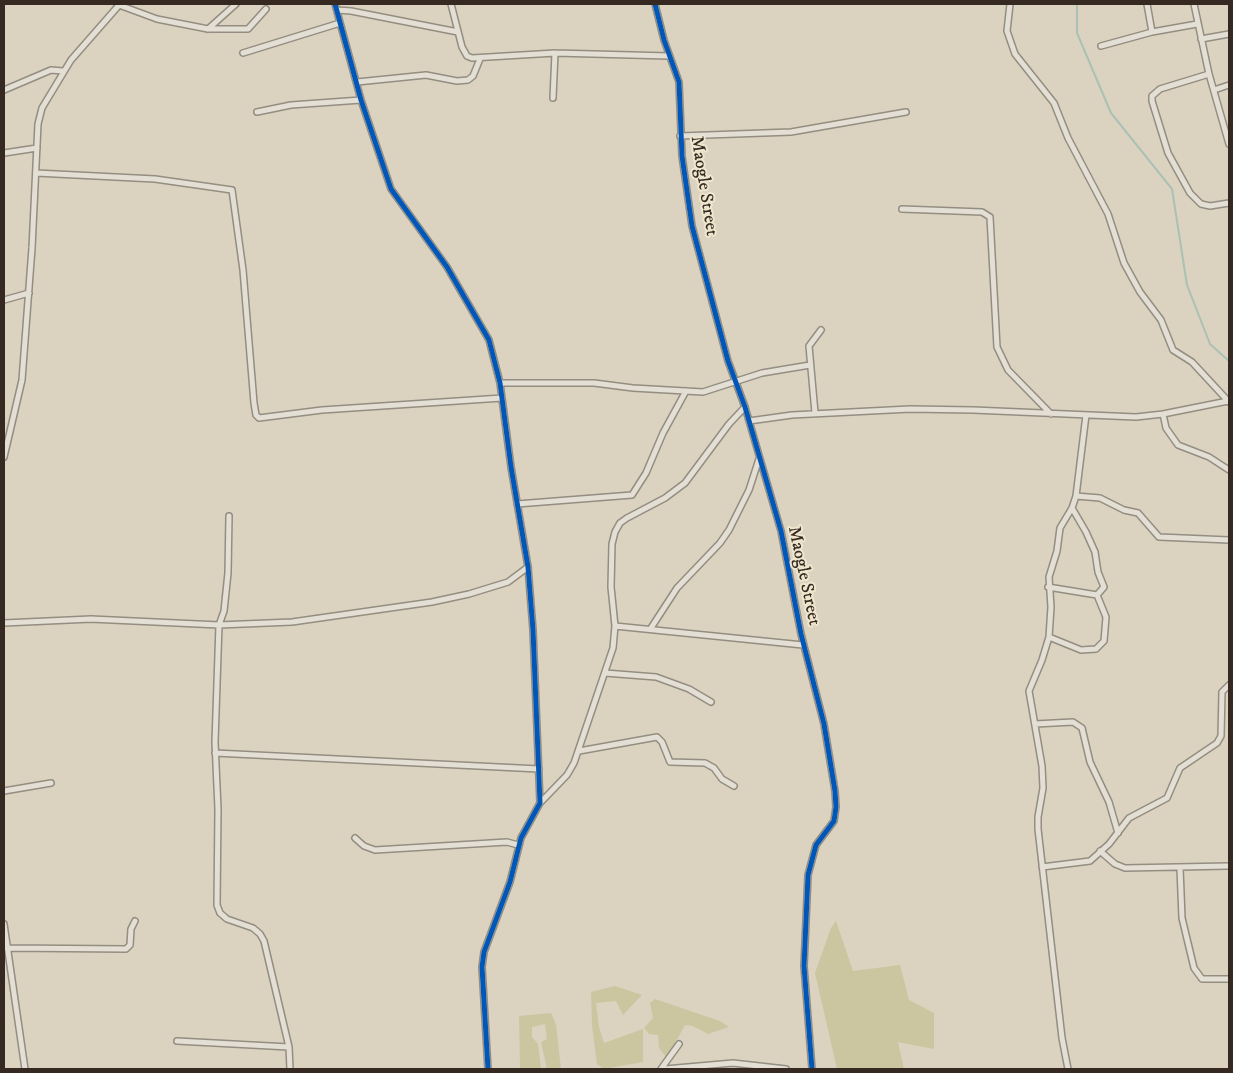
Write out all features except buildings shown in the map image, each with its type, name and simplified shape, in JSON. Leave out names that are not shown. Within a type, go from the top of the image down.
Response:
[{"type":"street","points":[[4,457],[22,380],[29,293],[36,148],[42,108],[63,71],[93,33],[120,4],[157,19],[208,29],[248,29],[266,9]]},
{"type":"street","points":[[208,29],[236,4]]},
{"type":"street","points":[[335,4],[361,100],[391,189],[434,248],[484,330],[492,350],[500,383],[528,567],[540,769],[540,803]]},
{"type":"street","points":[[451,4],[458,32],[467,56],[480,59],[555,53],[669,56]]},
{"type":"street","name":"Maogle Street","points":[[655,4],[669,56],[679,82],[680,136],[692,226],[728,361],[745,407],[781,531],[803,645],[824,724],[836,807],[834,821],[814,850],[808,875],[804,966],[812,1069]]},
{"type":"street","points":[[1010,4],[1007,31],[1016,54],[1054,103],[1068,138],[1108,214],[1124,263],[1140,292],[1161,320],[1168,342],[1173,350],[1199,368],[1229,402]]},
{"type":"street","points":[[1147,4],[1152,32]]},
{"type":"street","points":[[1194,4],[1209,74],[1227,124],[1229,144]]},
{"type":"street","points":[[337,10],[351,11],[458,32]]},
{"type":"street","points":[[243,53],[340,24]]},
{"type":"street","points":[[1101,46],[1152,32],[1197,24]]},
{"type":"street","points":[[1201,39],[1229,34]]},
{"type":"street","points":[[553,98],[555,53]]},
{"type":"street","points":[[357,82],[426,75],[457,82],[468,80],[474,76],[480,59]]},
{"type":"street","points":[[4,90],[51,70],[63,71]]},
{"type":"street","points":[[1209,74],[1160,89],[1152,96],[1152,102],[1168,153],[1190,192],[1201,204],[1210,206],[1229,203]]},
{"type":"street","points":[[1214,90],[1229,85]]},
{"type":"street","points":[[257,112],[297,104],[361,100]]},
{"type":"street","points":[[680,136],[791,132],[906,112]]},
{"type":"street","points":[[4,153],[36,148]]},
{"type":"street","points":[[36,173],[154,179],[232,190],[243,270],[255,409],[259,418],[322,410],[502,398]]},
{"type":"street","points":[[902,209],[982,212],[990,217],[997,347],[1008,370],[1051,414]]},
{"type":"street","points":[[4,300],[29,293]]},
{"type":"street","points":[[815,413],[809,346],[821,330]]},
{"type":"street","points":[[500,383],[594,383],[686,391],[709,391],[762,372],[810,365]]},
{"type":"street","points":[[517,504],[632,495],[646,472],[663,432],[686,391]]},
{"type":"street","points":[[749,421],[815,413],[926,409],[1136,417],[1229,402]]},
{"type":"street","points":[[488,1069],[482,967],[493,924],[510,882],[518,845],[540,803],[567,774],[580,751],[613,648],[615,626],[612,587],[612,544],[620,523],[665,498],[685,483],[729,424],[745,407]]},
{"type":"street","points":[[1163,414],[1166,428],[1178,445],[1209,456],[1229,470]]},
{"type":"street","points":[[1068,1069],[1062,1038],[1042,867],[1038,817],[1043,788],[1030,686],[1042,660],[1049,637],[1051,607],[1048,587],[1049,577],[1057,551],[1060,528],[1072,508],[1076,496],[1086,415]]},
{"type":"street","points":[[4,435],[10,433]]},
{"type":"street","points":[[651,628],[677,588],[729,530],[750,490],[759,458]]},
{"type":"street","points":[[1076,496],[1100,498],[1124,510],[1138,513],[1159,537],[1229,540]]},
{"type":"street","points":[[1072,508],[1095,552],[1098,572],[1104,587],[1097,595]]},
{"type":"street","points":[[229,516],[228,572],[224,611],[219,625],[215,753],[218,817],[217,905],[220,913],[227,919],[253,928],[260,934],[267,955],[289,1047],[290,1069]]},
{"type":"street","points":[[4,623],[91,618],[219,625],[292,622],[432,602],[508,582],[528,567]]},
{"type":"street","points":[[1048,587],[1097,595]]},
{"type":"street","points":[[1049,637],[1081,650],[1099,648],[1104,642],[1106,617],[1097,595]]},
{"type":"street","points":[[615,626],[651,628],[803,645]]},
{"type":"street","points":[[605,672],[656,677],[689,690],[711,702]]},
{"type":"street","points":[[1042,867],[1082,864],[1090,861],[1133,815],[1167,798],[1180,768],[1217,743],[1222,736],[1222,692],[1229,685]]},
{"type":"street","points":[[1035,724],[1073,722],[1082,728],[1090,762],[1102,783],[1118,833]]},
{"type":"street","points":[[580,751],[657,737],[662,742],[670,762],[706,763],[714,768],[722,780],[734,786]]},
{"type":"street","points":[[215,753],[540,769]]},
{"type":"street","points":[[4,791],[51,782]]},
{"type":"street","points":[[355,838],[364,846],[375,850],[507,842],[518,845]]},
{"type":"street","points":[[1100,851],[1115,864],[1125,868],[1229,866]]},
{"type":"street","points":[[1180,868],[1182,918],[1194,968],[1202,979],[1229,979]]},
{"type":"street","points":[[7,948],[126,949],[130,945],[131,929],[135,921]]},
{"type":"street","points":[[4,924],[25,1069]]},
{"type":"street","points":[[177,1041],[289,1047]]},
{"type":"street","points":[[661,1069],[679,1044]]},
{"type":"street","points":[[665,1069],[733,1063],[786,1069]]},
{"type":"shaded area","points":[[836,921],[853,971],[900,965],[909,1000],[934,1013],[934,1049],[898,1042],[904,1069],[837,1069],[815,973],[831,928]]},
{"type":"shaded area","points":[[615,986],[642,995],[623,1015],[616,1001],[596,1003],[599,1027],[604,1043],[643,1029],[643,1062],[604,1069],[597,1064],[592,1026],[591,992]]},
{"type":"shaded area","points":[[655,999],[720,1021],[729,1027],[708,1034],[693,1026],[685,1025],[667,1058],[659,1048],[658,1035],[649,1034],[644,1028],[653,1018],[650,1003]]},
{"type":"shaded area","points":[[551,1013],[556,1024],[561,1069],[547,1069],[541,1042],[547,1039],[545,1024],[532,1027],[532,1037],[538,1044],[541,1069],[520,1069],[519,1016]]},
{"type":"waterway","points":[[1077,4],[1077,33],[1111,113],[1172,189],[1187,285],[1210,344],[1229,361]]},
{"type":"cycle path","points":[[335,4],[361,100],[391,189],[447,267],[489,340],[500,383],[511,467],[528,567],[533,630],[540,803],[521,838],[510,882],[484,952],[482,967],[488,1069]]},
{"type":"cycle path","points":[[655,4],[664,40],[679,82],[682,156],[692,226],[728,361],[745,407],[781,531],[801,634],[824,724],[835,791],[836,807],[834,821],[816,845],[808,875],[804,966],[812,1069]]}]
